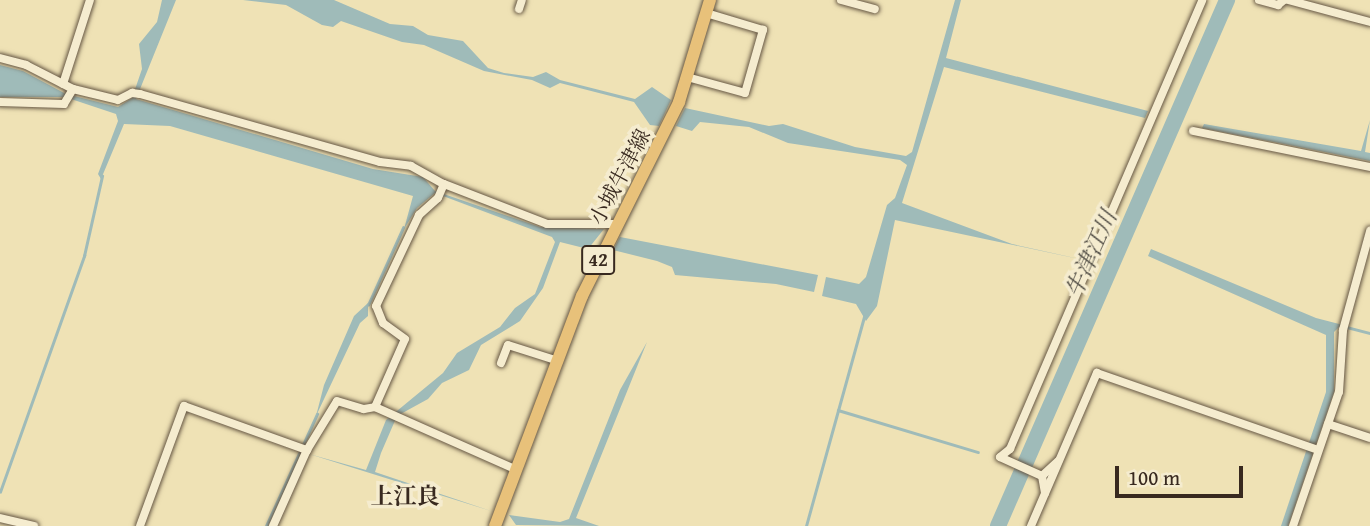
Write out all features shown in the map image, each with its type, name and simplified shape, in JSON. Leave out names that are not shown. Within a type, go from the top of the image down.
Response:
[{"type":"main road","name":"小城牛津線","points":[[495,526],[582,296],[656,152],[687,77],[708,6]]},
{"type":"street","points":[[64,84],[90,0]]},
{"type":"street","points":[[841,0],[857,2],[875,9]]},
{"type":"street","points":[[1042,476],[1000,457],[1010,449],[1202,0]]},
{"type":"street","points":[[1259,0],[1278,5],[1286,0],[1370,22]]},
{"type":"street","points":[[687,77],[745,93],[760,43],[763,30],[708,6]]},
{"type":"street","points":[[0,58],[64,84],[71,94]]},
{"type":"street","points":[[0,102],[71,94],[118,100],[136,93],[380,162],[411,166],[443,186],[547,224],[618,224]]},
{"type":"street","points":[[1193,131],[1207,138],[1370,166]]},
{"type":"street","points":[[375,407],[405,339],[383,323],[376,306],[419,215],[438,198],[443,186]]},
{"type":"street","points":[[1293,526],[1339,392],[1343,326],[1370,231]]},
{"type":"street","points":[[501,363],[508,345],[558,361]]},
{"type":"street","points":[[1031,526],[1097,373],[1318,450]]},
{"type":"street","points":[[273,526],[307,450],[332,404],[337,401],[365,409],[375,407],[445,436],[465,451],[517,470]]},
{"type":"street","points":[[140,526],[184,406],[307,450]]},
{"type":"street","points":[[1328,424],[1370,438]]},
{"type":"street","points":[[1042,476],[1059,460]]},
{"type":"street","points":[[1042,476],[1045,494]]},
{"type":"street","points":[[0,518],[34,526]]},
{"type":"water","points":[[162,0],[176,0],[136,99],[373,169],[423,177],[435,191],[540,227],[604,229],[588,249],[560,242],[543,288],[520,321],[481,345],[469,370],[442,383],[428,399],[397,416],[381,453],[375,472],[491,511],[309,454],[366,470],[386,420],[443,373],[457,353],[500,327],[515,308],[535,294],[555,242],[552,237],[435,193],[417,208],[404,229],[413,196],[170,126],[124,124],[101,179],[98,174],[118,121],[116,114],[65,97],[0,97],[0,65],[23,71],[66,94],[118,107],[132,98],[142,69],[139,44],[157,22]]},
{"type":"water","points":[[243,0],[334,0],[390,24],[413,26],[428,35],[463,41],[488,68],[504,73],[533,77],[546,72],[560,80],[635,99],[652,87],[671,100],[659,126],[650,125],[634,102],[560,83],[550,88],[532,80],[484,71],[424,45],[402,42],[341,21],[333,27],[322,25],[286,5]]},
{"type":"water","points":[[955,0],[961,0],[946,58],[1148,111],[1145,118],[944,67],[902,203],[1012,244],[1084,260],[895,220],[877,306],[866,321],[856,304],[822,296],[826,277],[859,284],[866,277],[887,205],[895,198],[907,165],[900,160],[788,143],[749,127],[700,122],[692,131],[676,126],[685,108],[769,126],[783,124],[855,147],[906,156],[912,152]]},
{"type":"water","points":[[1370,120],[1365,152],[1370,153],[1370,161],[1202,128],[1204,124],[1361,151]]},
{"type":"water","points":[[620,237],[818,275],[814,292],[776,284],[675,275],[672,267],[613,250]]},
{"type":"water","points":[[1151,249],[1316,318],[1370,332],[1370,335],[1339,327],[1334,332],[1334,392],[1288,526],[1281,526],[1326,392],[1326,335],[1148,256]]},
{"type":"water","points":[[368,303],[368,316],[360,323],[316,416],[324,385],[354,316]]},
{"type":"water","points":[[647,342],[576,518],[599,526],[516,525],[509,515],[560,522],[569,519],[620,390]]},
{"type":"waterway","name":"牛津江川","points":[[998,526],[1227,0]]},
{"type":"waterway","points":[[0,492],[84,256],[102,176]]},
{"type":"waterway","points":[[368,305],[403,228]]},
{"type":"waterway","points":[[806,526],[864,317]]},
{"type":"waterway","points":[[838,410],[978,452]]},
{"type":"waterway","points":[[266,526],[317,414]]},
{"type":"district","name":"上江良","points":[[405,496]]}]
